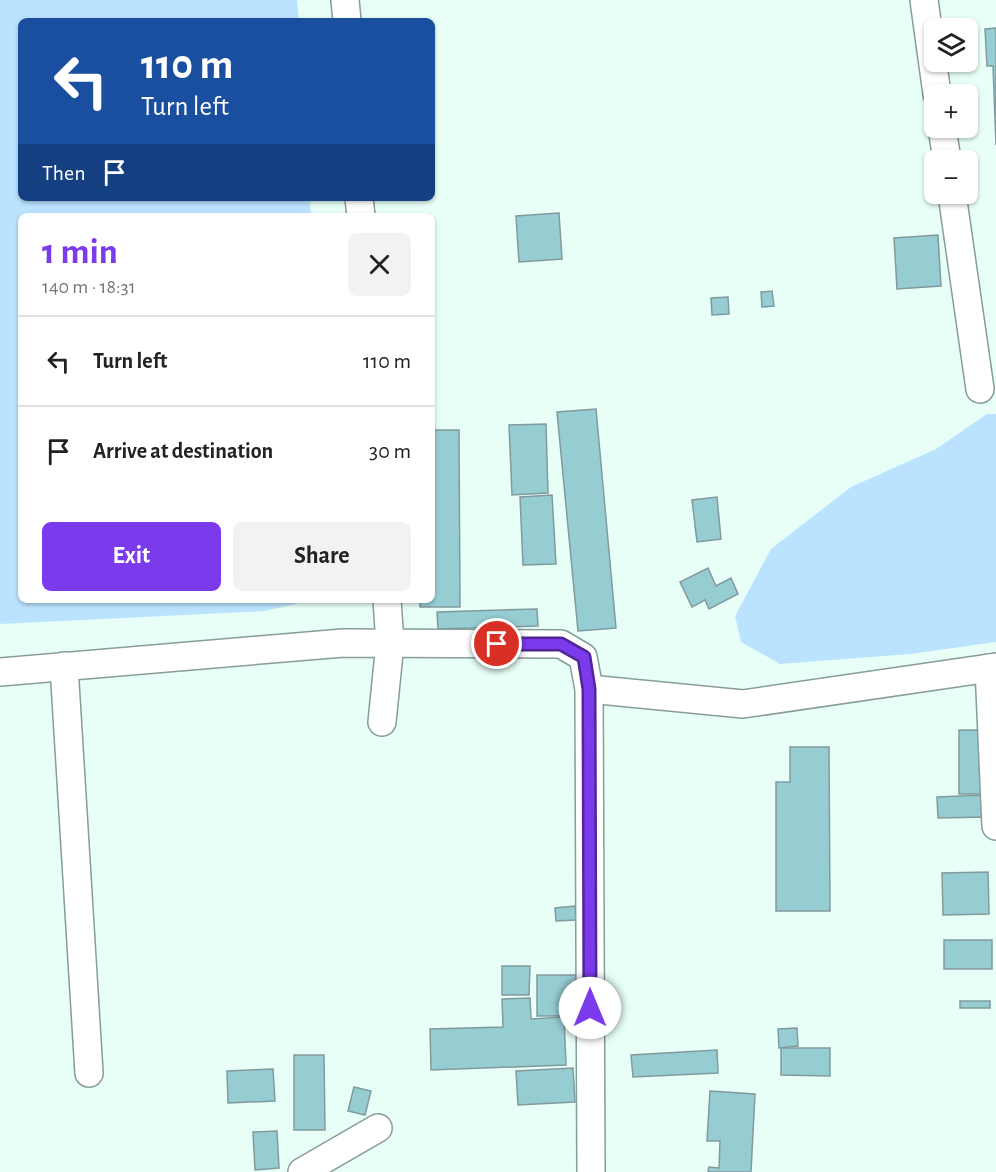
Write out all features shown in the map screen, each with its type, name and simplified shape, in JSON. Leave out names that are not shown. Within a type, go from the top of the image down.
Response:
[{"type":"street","points":[[345,0],[347,18]]},
{"type":"street","points":[[924,0],[936,84]]},
{"type":"street","points":[[953,204],[980,389]]},
{"type":"street","points":[[382,722],[390,643],[387,603]]},
{"type":"street","points":[[0,672],[343,643],[561,644],[584,657],[589,689],[591,1172]]},
{"type":"street","points":[[64,666],[89,1073]]},
{"type":"street","points":[[589,689],[743,704],[993,667],[996,826]]},
{"type":"street","points":[[302,1172],[378,1128]]},
{"type":"water","points":[[0,0],[297,0],[299,18],[18,18],[18,201],[310,201],[311,213],[18,213],[18,603],[300,603],[264,611],[0,624]]},
{"type":"water","points":[[987,414],[996,414],[996,642],[910,654],[780,664],[741,642],[735,616],[771,549],[851,487],[936,449]]},
{"type":"building","points":[[996,28],[996,145],[993,66],[987,66],[985,29]]},
{"type":"building","points":[[559,213],[562,259],[519,262],[516,216]]},
{"type":"building","points":[[938,235],[941,286],[897,289],[894,238]]},
{"type":"building","points":[[772,291],[774,306],[762,307],[761,292]]},
{"type":"building","points":[[728,297],[729,314],[712,315],[711,298]]},
{"type":"building","points":[[596,409],[616,628],[578,631],[557,412]]},
{"type":"building","points":[[546,424],[548,493],[512,495],[509,425]]},
{"type":"building","points":[[435,430],[459,430],[460,607],[420,607],[420,603],[435,603]]},
{"type":"building","points":[[552,495],[556,564],[523,565],[520,497]]},
{"type":"building","points":[[717,497],[721,539],[697,542],[692,500]]},
{"type":"building","points":[[708,568],[716,586],[731,578],[738,594],[709,609],[705,600],[692,607],[680,582]]},
{"type":"building","points":[[537,609],[538,626],[438,629],[437,612]]},
{"type":"building","points":[[959,730],[985,730],[985,794],[959,794]]},
{"type":"building","points":[[790,747],[829,747],[830,911],[776,911],[776,782],[790,782]]},
{"type":"building","points":[[985,795],[986,817],[938,818],[937,797]]},
{"type":"building","points":[[988,872],[989,914],[943,915],[942,873]]},
{"type":"building","points":[[575,906],[576,920],[556,921],[555,908]]},
{"type":"building","points":[[944,940],[992,940],[992,969],[944,969]]},
{"type":"building","points":[[502,966],[530,966],[529,995],[502,995]]},
{"type":"building","points":[[537,975],[578,975],[578,1016],[537,1016]]},
{"type":"building","points":[[530,998],[531,1019],[564,1017],[566,1065],[431,1070],[430,1029],[503,1027],[502,999]]},
{"type":"building","points":[[960,1001],[990,1001],[990,1008],[960,1008]]},
{"type":"building","points":[[797,1028],[798,1046],[779,1048],[778,1029]]},
{"type":"building","points":[[781,1048],[830,1048],[830,1076],[781,1075]]},
{"type":"building","points":[[717,1050],[718,1073],[633,1077],[631,1055]]},
{"type":"building","points":[[294,1055],[324,1055],[325,1130],[294,1130]]},
{"type":"building","points":[[573,1068],[575,1102],[518,1105],[516,1071]]},
{"type":"building","points":[[273,1069],[275,1101],[228,1103],[227,1071]]},
{"type":"building","points":[[354,1087],[371,1091],[365,1115],[348,1111]]},
{"type":"building","points":[[710,1091],[755,1094],[751,1172],[708,1172],[709,1167],[719,1168],[720,1141],[707,1141]]},
{"type":"building","points":[[277,1131],[279,1168],[255,1170],[253,1132]]},
{"type":"route","points":[[497,644],[561,644],[584,657],[589,689],[590,1008]]}]
